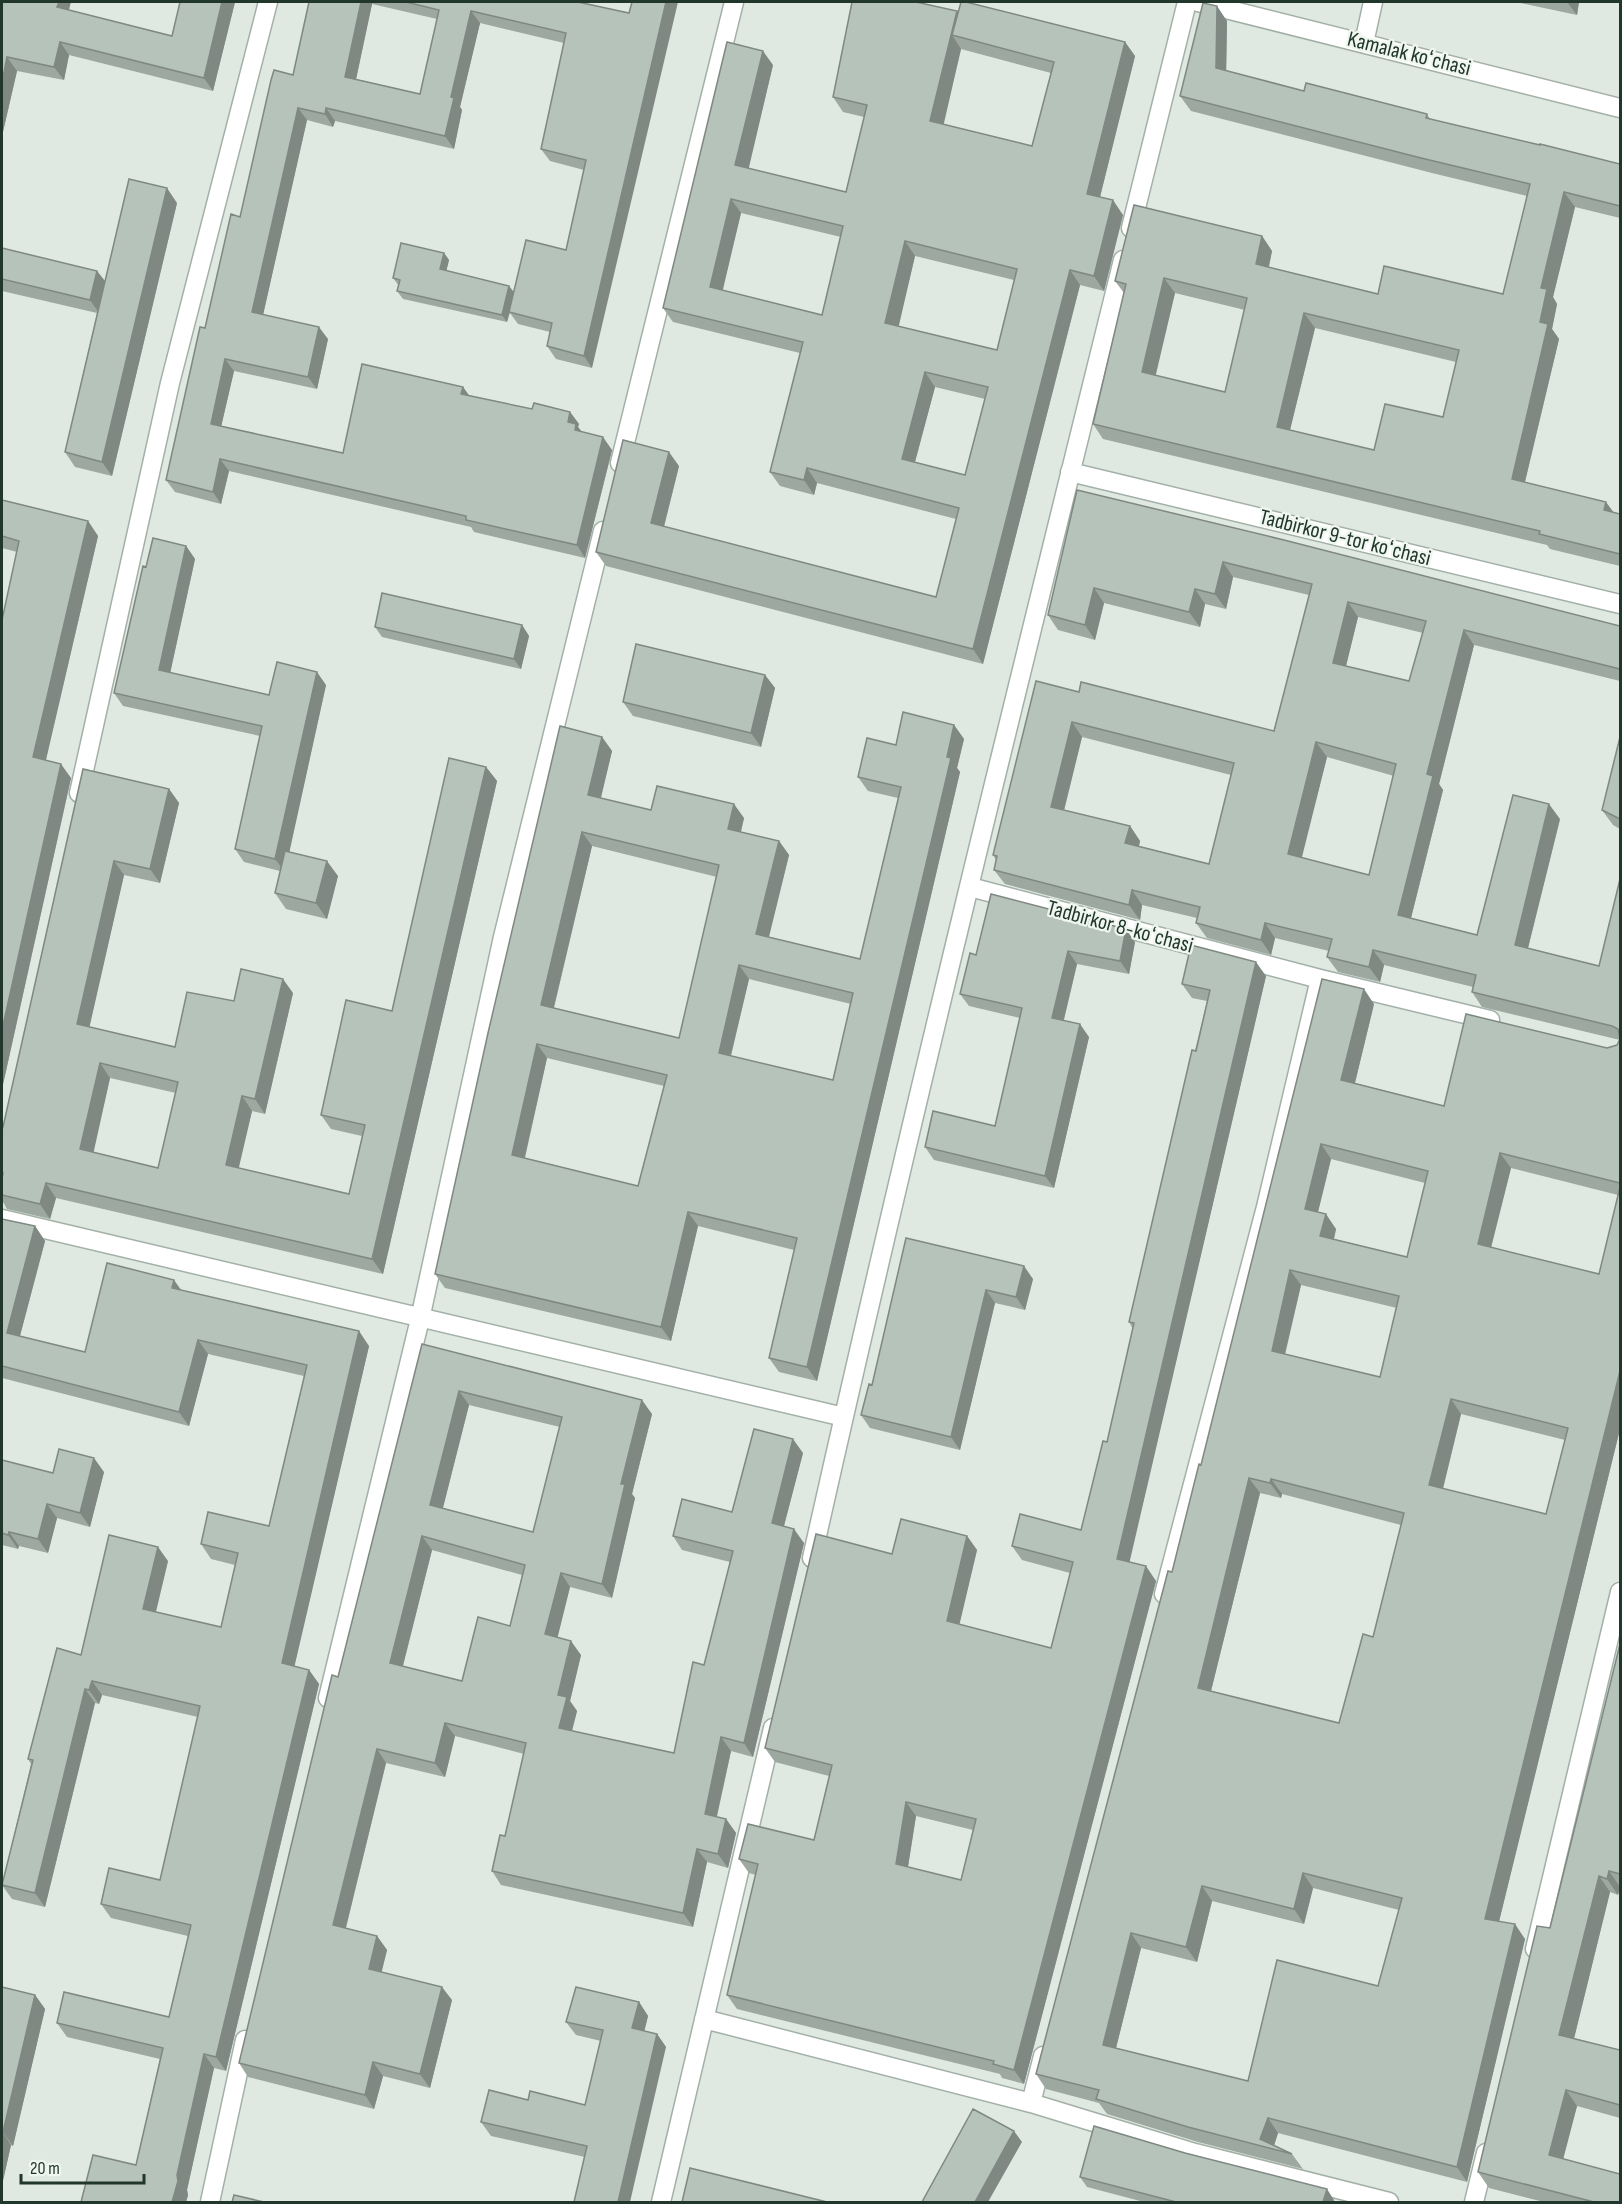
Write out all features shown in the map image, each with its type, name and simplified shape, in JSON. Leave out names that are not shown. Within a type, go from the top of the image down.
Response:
[{"type":"street","points":[[74,813],[170,383],[268,2]]},
{"type":"street","points":[[617,475],[734,2]]},
{"type":"street","points":[[807,1580],[970,887],[1187,2]]},
{"type":"street","name":"Kamalak koʻchasi","points":[[1198,2],[1620,108]]},
{"type":"street","points":[[1364,43],[1373,2]]},
{"type":"street","name":"Tadbirkor 9-tor koʻchasi","points":[[1070,472],[1620,604]]},
{"type":"street","points":[[324,1712],[420,1319],[503,937],[608,510]]},
{"type":"street","name":"Tadbirkor 8-koʻchasi","points":[[970,887],[1320,979],[1505,1024]]},
{"type":"street","points":[[1160,1609],[1266,1207],[1320,979]]},
{"type":"street","points":[[2,1219],[844,1417]]},
{"type":"street","points":[[1532,1960],[1620,1592]]},
{"type":"street","points":[[662,2202],[777,1707]]},
{"type":"street","points":[[704,2019],[1031,2103],[1195,2153],[1389,2202]]},
{"type":"street","points":[[210,2202],[248,2024]]},
{"type":"street","points":[[1031,2103],[1049,2034]]},
{"type":"street","points":[[1474,2202],[1490,2133]]},
{"type":"building","points":[[2,2],[59,2],[57,7],[172,36],[180,2],[222,2],[204,78],[60,42],[54,67],[7,57],[2,83]]},
{"type":"building","points":[[309,2],[361,2],[345,77],[420,94],[439,10],[406,2],[578,2],[629,13],[632,2],[666,2],[584,356],[547,346],[552,323],[509,312],[526,240],[566,250],[586,160],[541,149],[566,33],[471,11],[451,97],[454,98],[445,136],[326,108],[325,114],[298,108],[252,312],[319,327],[308,377],[225,359],[211,424],[343,453],[362,364],[463,387],[461,394],[532,409],[534,403],[570,412],[568,422],[576,424],[575,430],[603,437],[577,545],[466,520],[466,516],[220,459],[213,492],[166,480],[200,327],[205,328],[231,214],[240,217],[271,80],[274,70],[293,75]]},
{"type":"building","points":[[852,2],[916,2],[957,11],[930,121],[1032,146],[1054,62],[952,35],[961,2],[1125,42],[1087,194],[1113,200],[1094,276],[1070,270],[973,649],[596,552],[623,440],[669,452],[651,523],[936,597],[959,508],[807,468],[804,480],[770,472],[803,342],[663,308],[727,42],[763,51],[735,165],[846,192],[867,105],[833,97]],"holes":[[[731,199],[843,226],[822,315],[710,287]],[[905,241],[1017,269],[997,350],[885,323]],[[925,372],[988,387],[965,475],[902,459]]]},
{"type":"building","points":[[1203,3],[1217,6],[1216,68],[1304,91],[1306,83],[1427,114],[1426,118],[1620,164],[1620,206],[1564,192],[1541,288],[1547,289],[1540,322],[1548,324],[1512,479],[1606,502],[1604,510],[1620,514],[1620,554],[1539,534],[1540,531],[1093,424],[1126,284],[1115,281],[1134,205],[1262,236],[1256,264],[1378,294],[1384,266],[1503,294],[1530,184],[1180,96]],"holes":[[[1164,278],[1247,298],[1225,392],[1142,372]],[[1304,313],[1459,350],[1443,417],[1385,404],[1374,450],[1277,427]]]},
{"type":"building","points":[[129,179],[167,188],[102,462],[65,452]]},
{"type":"building","points":[[401,243],[444,253],[440,269],[509,286],[502,315],[397,291],[400,280],[393,278]]},
{"type":"building","points":[[2,248],[97,271],[90,300],[2,279]]},
{"type":"building","points":[[1077,490],[1620,626],[1620,669],[1464,630],[1427,774],[1433,776],[1398,915],[1477,935],[1513,795],[1549,804],[1515,945],[1599,966],[1620,879],[1620,1039],[1618,1029],[1612,1026],[1472,992],[1476,975],[1373,950],[1369,967],[1327,957],[1332,939],[1265,923],[1261,940],[1196,923],[1200,907],[1132,890],[1129,905],[994,870],[997,856],[993,855],[1036,681],[1079,692],[1081,682],[1274,731],[1312,584],[1223,562],[1215,594],[1195,589],[1189,612],[1094,588],[1085,625],[1048,615]],"holes":[[[1348,602],[1426,621],[1409,681],[1333,663]],[[1072,722],[1234,763],[1209,864],[1125,843],[1130,826],[1051,807]],[[1316,742],[1396,764],[1369,875],[1288,854]]]},
{"type":"building","points":[[2,500],[88,521],[33,757],[61,764],[2,1030],[2,620],[19,541],[2,536]]},
{"type":"building","points":[[153,538],[186,546],[159,670],[269,695],[277,662],[317,672],[275,859],[235,849],[262,726],[114,693],[143,566],[146,567]]},
{"type":"building","points":[[382,593],[522,625],[514,659],[375,627]]},
{"type":"building","points":[[636,644],[765,675],[751,733],[623,702]]},
{"type":"building","points":[[903,712],[954,725],[947,757],[951,758],[807,1367],[769,1358],[797,1238],[688,1212],[661,1327],[435,1274],[488,1033],[560,726],[602,737],[588,795],[651,810],[657,786],[734,804],[728,829],[779,841],[756,934],[860,959],[901,787],[858,777],[867,738],[896,745]],"holes":[[[582,832],[719,865],[679,1038],[541,1005]],[[739,965],[853,993],[833,1080],[719,1053]],[[537,1044],[667,1075],[638,1186],[512,1155]]]},
{"type":"building","points":[[1620,737],[1620,819],[1602,810]]},
{"type":"building","points":[[449,758],[486,767],[372,1259],[46,1183],[40,1204],[2,1195],[2,1129],[83,769],[169,789],[150,869],[114,861],[77,1024],[175,1047],[187,992],[234,1001],[241,969],[283,979],[255,1099],[242,1096],[226,1165],[349,1194],[365,1125],[321,1115],[346,1000],[392,1011]],"holes":[[[100,1063],[178,1082],[158,1168],[80,1149]]]},
{"type":"building","points":[[285,851],[327,861],[316,903],[275,893]]},
{"type":"building","points":[[991,894],[1126,929],[1120,961],[1068,951],[1052,1018],[1080,1024],[1045,1176],[925,1147],[933,1111],[995,1126],[1022,1008],[960,994],[970,953],[976,955]]},
{"type":"building","points":[[1191,945],[1256,962],[1117,1559],[1146,1566],[1014,2070],[993,2064],[994,2061],[727,1995],[758,1864],[739,1859],[748,1824],[814,1840],[832,1765],[765,1748],[816,1534],[892,1554],[901,1519],[967,1536],[947,1621],[1051,1648],[1073,1562],[1012,1546],[1020,1514],[1081,1530],[1103,1441],[1107,1442],[1134,1323],[1129,1322],[1192,1050],[1196,1051],[1210,990],[1182,984]],"holes":[[[906,1802],[976,1819],[961,1880],[896,1864]]]},
{"type":"building","points":[[1322,979],[1364,989],[1341,1080],[1444,1106],[1466,1014],[1607,1048],[1617,1045],[1620,1039],[1620,1183],[1500,1153],[1478,1244],[1599,1274],[1620,1187],[1620,1371],[1485,1919],[1515,1924],[1457,2167],[1268,2118],[1260,2139],[1292,2154],[1188,2127],[1096,2099],[1099,2090],[1036,2074],[1168,1571],[1172,1572],[1199,1464],[1201,1465]],"holes":[[[1321,1144],[1428,1171],[1407,1257],[1320,1236],[1326,1214],[1305,1209]],[[1290,1270],[1399,1296],[1380,1377],[1272,1351]],[[1451,1399],[1568,1428],[1546,1514],[1429,1485]],[[1249,1478],[1270,1483],[1271,1479],[1404,1513],[1373,1637],[1363,1634],[1339,1723],[1198,1688]],[[1303,1873],[1402,1898],[1378,1986],[1277,1960],[1248,2081],[1103,2045],[1131,1933],[1186,1947],[1202,1886],[1294,1909]]]},
{"type":"building","points":[[2,1219],[35,1226],[7,1333],[85,1352],[107,1263],[174,1280],[172,1288],[359,1331],[282,1663],[309,1670],[216,2057],[204,2054],[172,2202],[81,2202],[93,2155],[136,2165],[163,2048],[57,2023],[64,1992],[169,2017],[191,1925],[101,1904],[109,1868],[160,1880],[200,1706],[92,1681],[89,1690],[85,1689],[35,1893],[2,1885],[33,1760],[28,1759],[57,1648],[81,1655],[109,1535],[158,1547],[143,1609],[221,1627],[238,1553],[201,1544],[208,1512],[269,1526],[307,1365],[198,1340],[179,1412],[2,1366]]},
{"type":"building","points":[[906,1238],[1024,1266],[1016,1297],[986,1290],[951,1437],[861,1415],[869,1384],[872,1385]]},
{"type":"building","points":[[422,1344],[642,1400],[621,1484],[625,1484],[602,1584],[561,1573],[545,1634],[571,1641],[558,1695],[567,1697],[559,1728],[674,1753],[693,1662],[704,1665],[733,1551],[673,1536],[682,1499],[732,1512],[754,1429],[793,1439],[772,1523],[794,1529],[744,1743],[721,1737],[705,1814],[726,1819],[718,1854],[697,1849],[683,1913],[492,1871],[500,1835],[505,1836],[526,1743],[445,1723],[435,1763],[377,1749],[333,1925],[377,1936],[369,1969],[442,1987],[420,2074],[373,2062],[365,2095],[239,2063],[332,1675],[338,1677]],"holes":[[[459,1391],[562,1417],[533,1532],[430,1505]],[[422,1536],[525,1565],[510,1626],[478,1617],[462,1681],[390,1663]]]},
{"type":"building","points":[[59,1449],[94,1458],[80,1513],[47,1504],[38,1539],[9,1532],[8,1535],[2,1533],[2,1460],[53,1473]]},
{"type":"building","points":[[1620,1644],[1620,1874],[1609,1871],[1607,1879],[1599,1876],[1559,2035],[1620,2050],[1620,2105],[1566,2090],[1549,2155],[1620,2174],[1620,2202],[1594,2202],[1478,2172],[1537,1926],[1550,1928]]},
{"type":"building","points":[[2,1987],[35,1995],[3,2132],[2,2131]]},
{"type":"building","points":[[576,1987],[639,2002],[632,2028],[657,2034],[618,2202],[574,2202],[587,2146],[481,2122],[489,2090],[528,2100],[530,2091],[585,2105],[603,2030],[566,2022]]},
{"type":"building","points":[[973,2109],[1014,2131],[975,2202],[922,2202]]},
{"type":"building","points":[[1094,2126],[1185,2153],[1327,2189],[1323,2202],[1176,2202],[1080,2177]]},
{"type":"building","points":[[690,2168],[827,2202],[682,2202]]},
{"type":"building","points":[[234,2195],[264,2202],[232,2202]]}]
